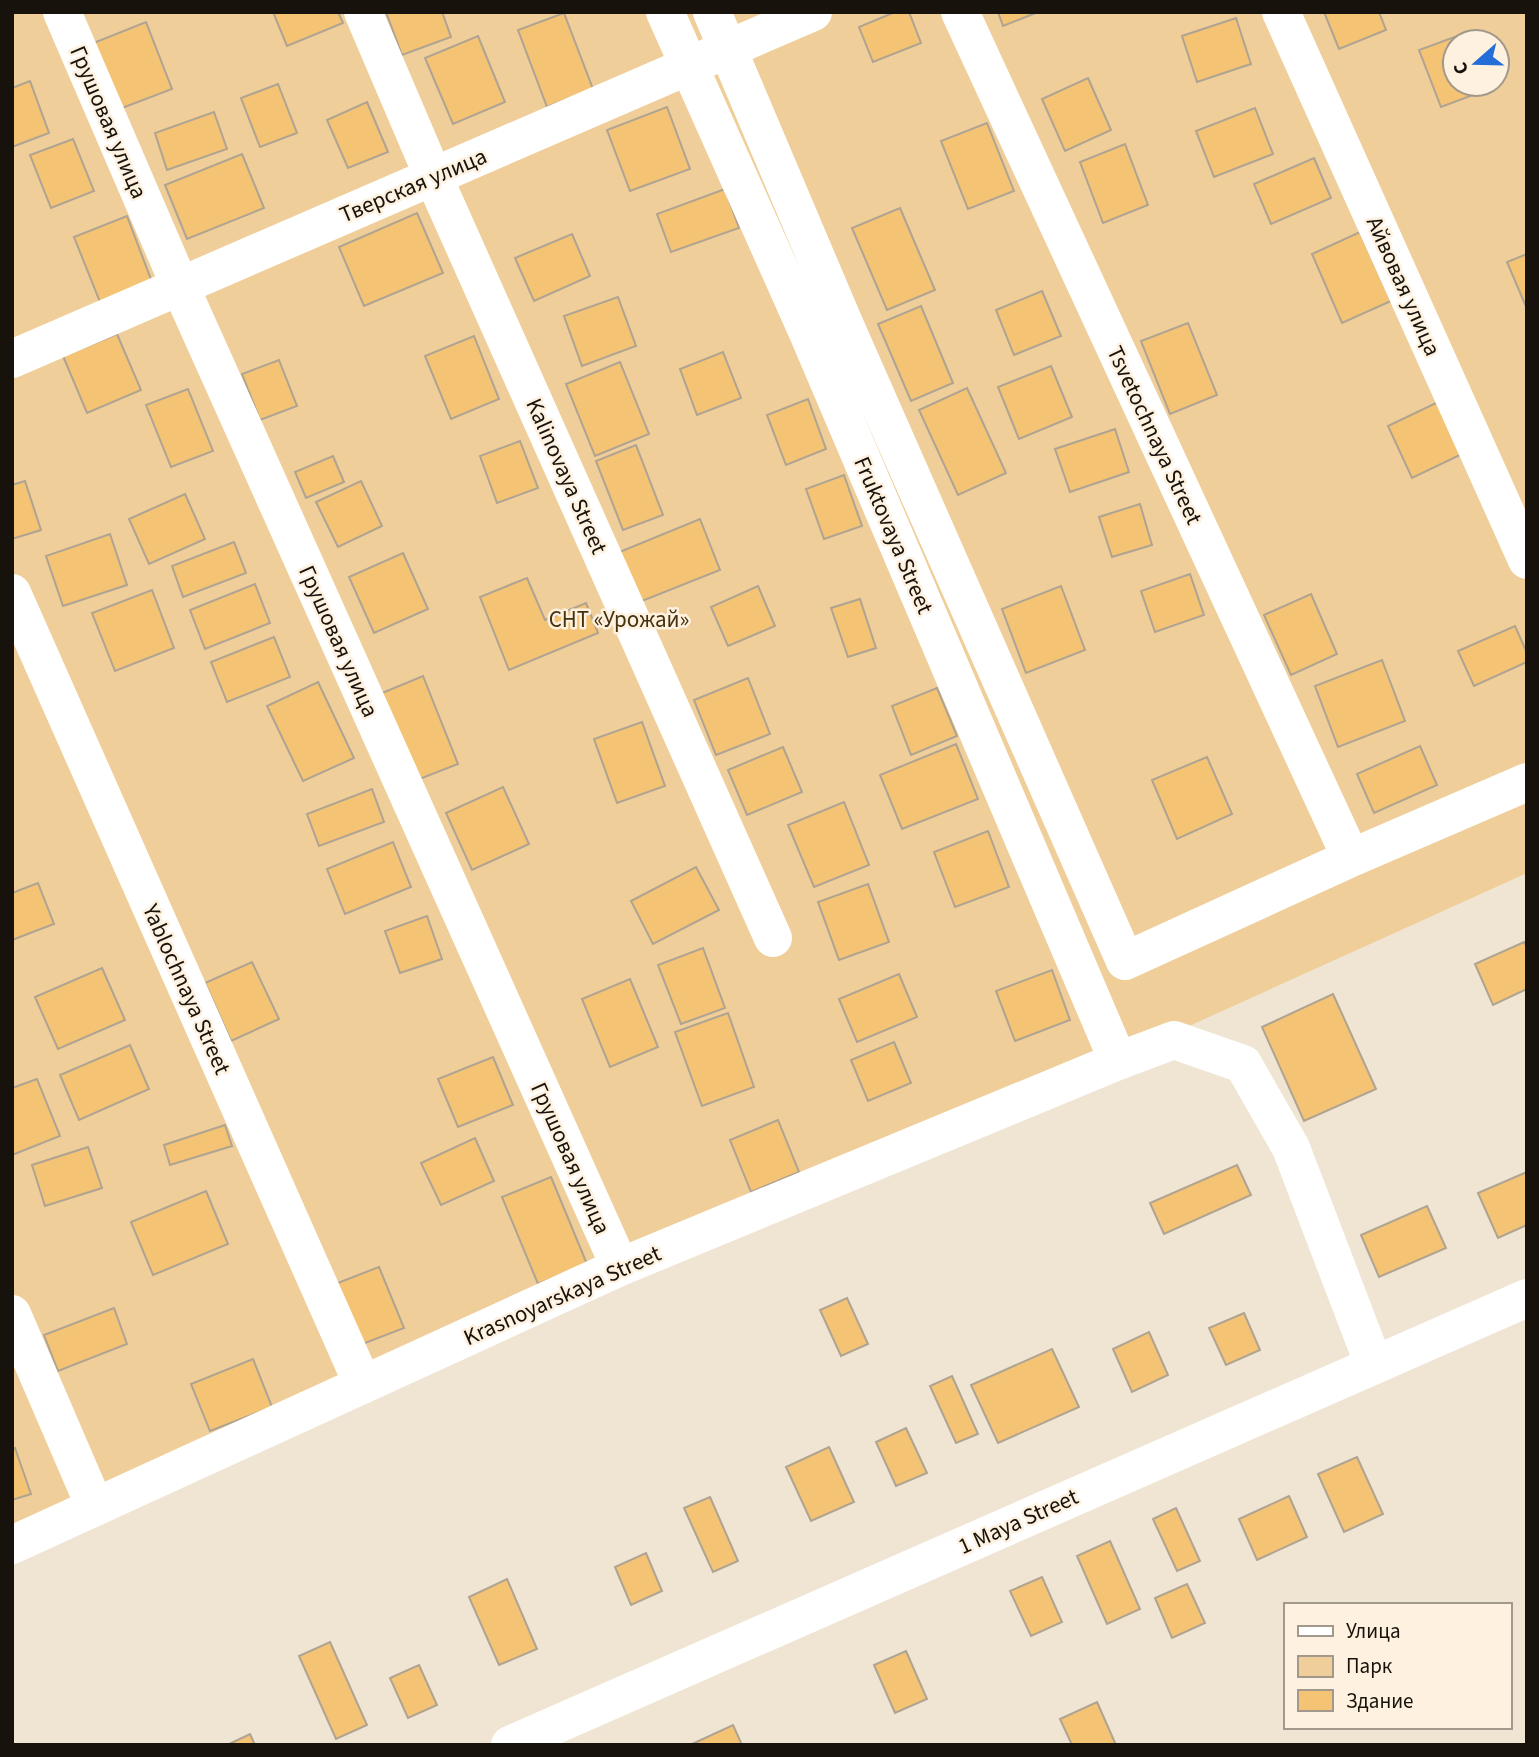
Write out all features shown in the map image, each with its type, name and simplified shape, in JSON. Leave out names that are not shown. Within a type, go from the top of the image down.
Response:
[{"type":"street","name":"Грушовая улица","points":[[62,12],[180,286],[620,1267]]},
{"type":"street","name":"Kalinovaya Street","points":[[363,12],[433,176],[773,938]]},
{"type":"street","name":"Fruktovaya Street","points":[[665,12],[808,334],[1118,1060]]},
{"type":"street","points":[[712,12],[854,346],[1125,961],[1351,858],[1527,782]]},
{"type":"street","name":"Тверская улица","points":[[12,359],[813,12]]},
{"type":"street","name":"Tsvetochnaya Street","points":[[960,12],[1351,858]]},
{"type":"street","name":"Айвовая улица","points":[[1281,12],[1527,560]]},
{"type":"street","name":"Yablochnaya Street","points":[[12,593],[363,1385]]},
{"type":"street","name":"Krasnoyarskaya Street","points":[[12,1545],[620,1267],[1118,1060],[1174,1040],[1244,1064],[1290,1148],[1374,1364]]},
{"type":"street","name":"1 Maya Street","points":[[510,1745],[1527,1298]]},
{"type":"street","points":[[12,1314],[95,1507]]},
{"type":"green space","name":"СНТ «Урожай»","points":[[12,12],[1527,12],[1527,873],[12,1559]]},
{"type":"building","points":[[273,12],[338,12],[343,23],[287,46]]},
{"type":"building","points":[[386,12],[442,12],[451,37],[402,55]]},
{"type":"building","points":[[895,12],[909,12],[921,43],[873,62],[859,27]]},
{"type":"building","points":[[998,12],[1038,12],[1003,26]]},
{"type":"building","points":[[1324,12],[1379,12],[1386,30],[1339,49]]},
{"type":"building","points":[[564,13],[593,89],[547,107],[518,30]]},
{"type":"building","points":[[1236,18],[1251,64],[1197,82],[1182,36]]},
{"type":"building","points":[[146,22],[172,89],[117,110],[91,44]]},
{"type":"building","points":[[478,36],[505,102],[453,124],[425,58]]},
{"type":"building","points":[[1441,42],[1441,98],[1465,98],[1441,107],[1419,50]]},
{"type":"building","points":[[1088,78],[1111,130],[1065,151],[1042,99]]},
{"type":"building","points":[[30,81],[49,133],[12,147],[12,88]]},
{"type":"building","points":[[278,84],[297,133],[260,147],[241,98]]},
{"type":"building","points":[[367,102],[388,152],[348,168],[327,120]]},
{"type":"building","points":[[667,107],[690,169],[630,191],[607,130]]},
{"type":"building","points":[[1255,108],[1273,154],[1214,177],[1196,131]]},
{"type":"building","points":[[214,112],[227,149],[167,170],[155,133]]},
{"type":"building","points":[[987,123],[1014,191],[968,209],[941,141]]},
{"type":"building","points":[[73,139],[94,191],[51,208],[30,155]]},
{"type":"building","points":[[1125,144],[1148,205],[1103,223],[1080,162]]},
{"type":"building","points":[[242,154],[264,208],[187,239],[165,185]]},
{"type":"building","points":[[1314,158],[1331,198],[1271,224],[1254,184]]},
{"type":"building","points":[[725,189],[739,228],[671,252],[657,214]]},
{"type":"building","points":[[900,208],[935,290],[887,310],[852,228]]},
{"type":"building","points":[[417,213],[443,273],[364,306],[339,247]]},
{"type":"building","points":[[127,216],[152,282],[100,302],[74,237]]},
{"type":"building","points":[[1360,232],[1391,301],[1342,323],[1312,254]]},
{"type":"building","points":[[572,234],[590,276],[534,301],[515,258]]},
{"type":"building","points":[[1527,254],[1527,309],[1507,262]]},
{"type":"building","points":[[1042,291],[1061,336],[1014,355],[996,310]]},
{"type":"building","points":[[618,297],[636,346],[582,366],[564,316]]},
{"type":"building","points":[[921,306],[953,383],[911,401],[878,324]]},
{"type":"building","points":[[1188,323],[1217,395],[1170,414],[1141,341]]},
{"type":"building","points":[[117,334],[141,390],[87,413],[63,356]]},
{"type":"building","points":[[474,336],[499,399],[451,419],[425,356]]},
{"type":"building","points":[[723,352],[741,398],[697,415],[680,369]]},
{"type":"building","points":[[279,360],[297,406],[260,420],[242,374]]},
{"type":"building","points":[[620,362],[649,434],[595,456],[566,384]]},
{"type":"building","points":[[1051,366],[1072,417],[1019,439],[998,387]]},
{"type":"building","points":[[967,388],[1006,473],[958,495],[919,410]]},
{"type":"building","points":[[188,389],[213,451],[171,467],[146,405]]},
{"type":"building","points":[[808,399],[826,449],[786,465],[767,415]]},
{"type":"building","points":[[1438,402],[1462,454],[1412,478],[1388,426]]},
{"type":"building","points":[[1115,429],[1129,472],[1070,492],[1055,449]]},
{"type":"building","points":[[520,441],[538,488],[497,503],[480,456]]},
{"type":"building","points":[[636,445],[663,515],[623,530],[596,461]]},
{"type":"building","points":[[333,456],[344,482],[306,498],[295,472]]},
{"type":"building","points":[[844,475],[862,526],[824,539],[806,489]]},
{"type":"building","points":[[25,481],[41,530],[12,539],[12,485]]},
{"type":"building","points":[[361,481],[382,526],[338,547],[316,502]]},
{"type":"building","points":[[185,494],[205,539],[149,564],[129,519]]},
{"type":"building","points":[[1140,504],[1152,545],[1112,557],[1099,517]]},
{"type":"building","points":[[700,519],[720,570],[637,603],[617,553]]},
{"type":"building","points":[[110,534],[127,585],[63,606],[46,556]]},
{"type":"building","points":[[234,542],[246,573],[183,597],[172,566]]},
{"type":"building","points":[[403,553],[428,609],[374,633],[349,577]]},
{"type":"building","points":[[1190,574],[1204,615],[1155,632],[1141,591]]},
{"type":"building","points":[[527,578],[545,620],[586,603],[598,633],[509,670],[480,597]]},
{"type":"building","points":[[255,584],[270,623],[205,649],[190,610]]},
{"type":"building","points":[[758,586],[775,626],[728,646],[711,607]]},
{"type":"building","points":[[1061,586],[1085,650],[1026,673],[1002,609]]},
{"type":"building","points":[[152,590],[174,648],[115,671],[92,613]]},
{"type":"building","points":[[1311,594],[1337,654],[1291,675],[1264,615]]},
{"type":"building","points":[[860,599],[876,648],[848,657],[831,608]]},
{"type":"building","points":[[1515,626],[1527,653],[1527,662],[1474,686],[1458,651]]},
{"type":"building","points":[[274,637],[290,677],[227,702],[211,662]]},
{"type":"building","points":[[1382,660],[1405,721],[1338,747],[1315,686]]},
{"type":"building","points":[[423,676],[458,764],[417,780],[382,693]]},
{"type":"building","points":[[748,678],[770,734],[716,755],[694,700]]},
{"type":"building","points":[[318,682],[354,758],[303,781],[267,706]]},
{"type":"building","points":[[937,688],[957,736],[911,755],[892,706]]},
{"type":"building","points":[[642,722],[665,786],[617,803],[594,739]]},
{"type":"building","points":[[956,744],[978,799],[902,829],[880,775]]},
{"type":"building","points":[[1420,746],[1437,785],[1374,813],[1357,774]]},
{"type":"building","points":[[783,747],[802,792],[747,815],[728,770]]},
{"type":"building","points":[[1207,757],[1232,814],[1177,839],[1152,780]]},
{"type":"building","points":[[503,787],[529,844],[472,870],[446,813]]},
{"type":"building","points":[[372,789],[384,822],[319,846],[307,814]]},
{"type":"building","points":[[844,802],[869,865],[814,887],[788,825]]},
{"type":"building","points":[[988,831],[1009,887],[955,907],[934,852]]},
{"type":"building","points":[[393,842],[411,887],[345,914],[327,869]]},
{"type":"building","points":[[696,867],[719,910],[653,944],[631,901]]},
{"type":"building","points":[[38,883],[54,924],[12,940],[12,893]]},
{"type":"building","points":[[868,884],[889,942],[839,960],[818,902]]},
{"type":"building","points":[[427,916],[442,959],[400,973],[385,931]]},
{"type":"building","points":[[1524,942],[1527,947],[1527,989],[1493,1005],[1475,964]]},
{"type":"building","points":[[703,948],[725,1008],[681,1024],[658,965]]},
{"type":"building","points":[[252,962],[279,1019],[231,1041],[205,983]]},
{"type":"building","points":[[102,968],[125,1020],[58,1049],[35,997]]},
{"type":"building","points":[[1052,970],[1070,1020],[1015,1041],[996,991]]},
{"type":"building","points":[[899,974],[917,1017],[857,1042],[839,999]]},
{"type":"building","points":[[630,979],[658,1047],[610,1067],[582,999]]},
{"type":"building","points":[[1333,994],[1376,1089],[1304,1121],[1262,1027]]},
{"type":"building","points":[[728,1013],[754,1087],[702,1106],[675,1032]]},
{"type":"building","points":[[894,1042],[911,1083],[868,1101],[851,1060]]},
{"type":"building","points":[[130,1045],[149,1089],[79,1120],[60,1075]]},
{"type":"building","points":[[493,1057],[513,1105],[458,1127],[438,1079]]},
{"type":"building","points":[[37,1079],[60,1136],[12,1155],[12,1088]]},
{"type":"building","points":[[778,1120],[799,1172],[751,1192],[730,1140]]},
{"type":"building","points":[[225,1125],[232,1146],[170,1165],[164,1145]]},
{"type":"building","points":[[475,1138],[494,1181],[441,1205],[421,1163]]},
{"type":"building","points":[[88,1147],[102,1188],[45,1206],[32,1165]]},
{"type":"building","points":[[1237,1165],[1251,1195],[1164,1234],[1150,1203]]},
{"type":"building","points":[[1527,1172],[1527,1225],[1498,1238],[1478,1193]]},
{"type":"building","points":[[551,1177],[587,1264],[538,1284],[502,1197]]},
{"type":"building","points":[[206,1191],[228,1244],[153,1275],[131,1222]]},
{"type":"building","points":[[1427,1206],[1446,1248],[1379,1277],[1361,1235]]},
{"type":"building","points":[[379,1267],[404,1328],[360,1345],[335,1284]]},
{"type":"building","points":[[847,1298],[868,1344],[841,1356],[820,1310]]},
{"type":"building","points":[[114,1308],[127,1344],[58,1371],[44,1335]]},
{"type":"building","points":[[1244,1313],[1260,1350],[1226,1365],[1209,1328]]},
{"type":"building","points":[[1149,1332],[1168,1375],[1132,1392],[1113,1349]]},
{"type":"building","points":[[1052,1349],[1079,1407],[998,1443],[971,1385]]},
{"type":"building","points":[[253,1359],[272,1407],[210,1431],[191,1384]]},
{"type":"building","points":[[952,1376],[978,1434],[956,1443],[930,1386]]},
{"type":"building","points":[[906,1428],[927,1473],[896,1486],[876,1442]]},
{"type":"building","points":[[829,1447],[854,1502],[811,1521],[786,1467]]},
{"type":"building","points":[[15,1448],[31,1494],[12,1500],[12,1449]]},
{"type":"building","points":[[1357,1457],[1383,1514],[1344,1532],[1318,1474]]},
{"type":"building","points":[[1289,1496],[1307,1537],[1257,1560],[1239,1519]]},
{"type":"building","points":[[710,1497],[738,1561],[713,1572],[684,1508]]},
{"type":"building","points":[[1176,1508],[1200,1561],[1177,1571],[1153,1519]]},
{"type":"building","points":[[1110,1541],[1140,1609],[1107,1624],[1077,1556]]},
{"type":"building","points":[[646,1553],[662,1591],[631,1605],[615,1567]]},
{"type":"building","points":[[1042,1577],[1062,1622],[1031,1636],[1010,1591]]},
{"type":"building","points":[[507,1579],[537,1649],[499,1665],[469,1597]]},
{"type":"building","points":[[1187,1584],[1205,1623],[1172,1638],[1155,1598]]},
{"type":"building","points":[[330,1642],[367,1725],[336,1739],[299,1656]]},
{"type":"building","points":[[906,1651],[927,1699],[895,1713],[874,1665]]},
{"type":"building","points":[[419,1665],[437,1705],[408,1718],[390,1678]]},
{"type":"building","points":[[1097,1702],[1116,1745],[1072,1745],[1060,1719]]},
{"type":"building","points":[[733,1725],[742,1745],[690,1745]]},
{"type":"building","points":[[250,1734],[255,1745],[227,1745]]}]
